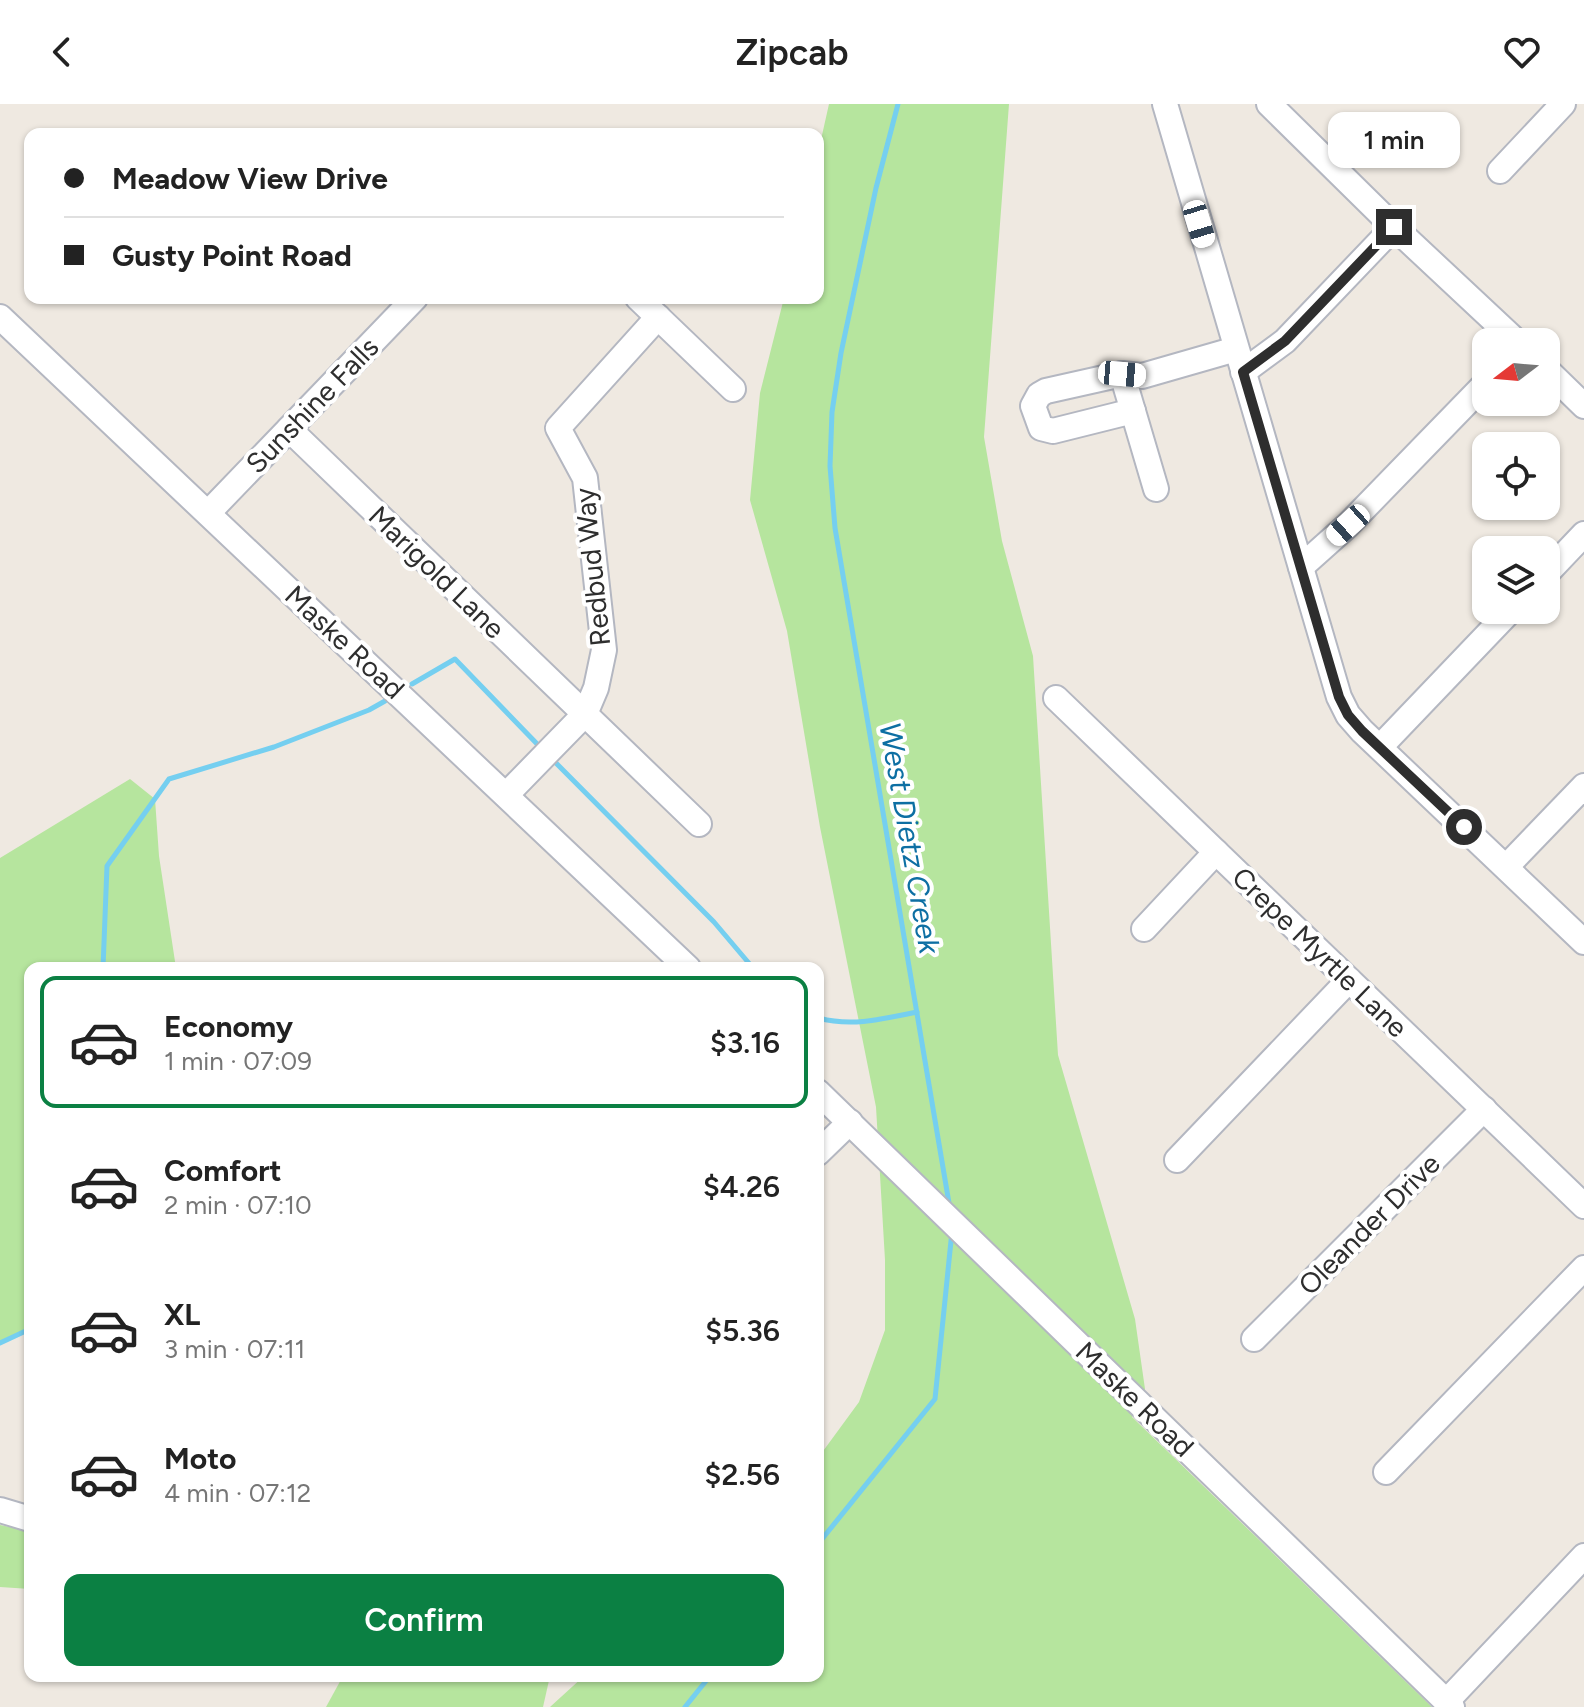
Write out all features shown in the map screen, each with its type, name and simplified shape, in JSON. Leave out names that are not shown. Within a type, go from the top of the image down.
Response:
[{"type":"street","points":[[1165,104],[1343,706],[1362,731],[1584,942]]},
{"type":"street","points":[[1269,104],[1502,328]]},
{"type":"street","points":[[1500,171],[1563,104]]},
{"type":"street","points":[[1574,104],[1584,114]]},
{"type":"street","points":[[1133,411],[1053,431],[1041,428],[1033,406],[1039,395],[1046,391],[1122,374],[1142,376],[1285,341],[1394,227]]},
{"type":"street","name":"Sunshine Falls","points":[[208,513],[409,304]]},
{"type":"street","points":[[644,304],[733,389]]},
{"type":"street","name":"Maske Road","points":[[0,317],[682,962]]},
{"type":"street","name":"Redbud Way","points":[[585,714],[596,688],[604,650],[585,478],[558,428],[658,317]]},
{"type":"street","points":[[1122,374],[1156,489]]},
{"type":"street","points":[[1560,383],[1584,406]]},
{"type":"street","points":[[1301,567],[1348,525],[1472,397]]},
{"type":"street","name":"Marigold Lane","points":[[289,429],[699,824]]},
{"type":"street","points":[[1560,559],[1584,534]]},
{"type":"street","points":[[1380,747],[1498,624]]},
{"type":"street","name":"Crepe Myrtle Lane","points":[[1056,698],[1584,1206]]},
{"type":"street","points":[[506,795],[585,714]]},
{"type":"street","points":[[1506,867],[1584,786]]},
{"type":"street","points":[[1144,929],[1216,852]]},
{"type":"street","points":[[1177,1160],[1349,980]]},
{"type":"street","name":"Maske Road","points":[[824,1098],[1449,1704]]},
{"type":"street","name":"Oleander Drive","points":[[1254,1339],[1484,1109]]},
{"type":"street","points":[[824,1147],[850,1122]]},
{"type":"street","points":[[1386,1472],[1584,1268]]},
{"type":"street","points":[[0,1510],[24,1517]]},
{"type":"street","points":[[1449,1704],[1584,1556]]},
{"type":"green space","points":[[829,104],[1009,104],[984,437],[1002,541],[1033,656],[1058,1055],[1135,1319],[1145,1389],[1132,1417],[1432,1707],[550,1707],[577,1682],[824,1682],[824,1450],[859,1402],[885,1330],[885,1260],[876,1107],[820,827],[787,631],[750,500],[760,393],[782,304],[824,304],[824,128]]},
{"type":"green space","points":[[130,779],[155,799],[159,856],[175,962],[24,962],[24,1332],[0,1343],[0,858]]},
{"type":"green space","points":[[0,1525],[24,1530],[24,1589],[0,1587]]},
{"type":"green space","points":[[340,1682],[549,1682],[543,1707],[326,1707]]},
{"type":"waterway","name":"West Dietz Creek","points":[[898,104],[876,188],[841,353],[832,412],[830,466],[835,528],[950,1209]]},
{"type":"waterway","points":[[412,684],[455,659],[542,749]]},
{"type":"waterway","points":[[103,962],[107,866],[169,779],[274,747],[385,701]]},
{"type":"waterway","points":[[552,759],[714,922],[748,962]]},
{"type":"waterway","points":[[824,1019],[855,1022],[917,1012]]},
{"type":"waterway","name":"West Dietz Creek","points":[[824,1537],[935,1399],[952,1231]]},
{"type":"waterway","points":[[0,1343],[24,1332]]},
{"type":"waterway","name":"West Dietz Creek","points":[[685,1707],[705,1682]]},
{"type":"route","points":[[1394,227],[1285,341],[1243,372],[1339,697],[1348,715],[1362,731],[1464,827]]}]
